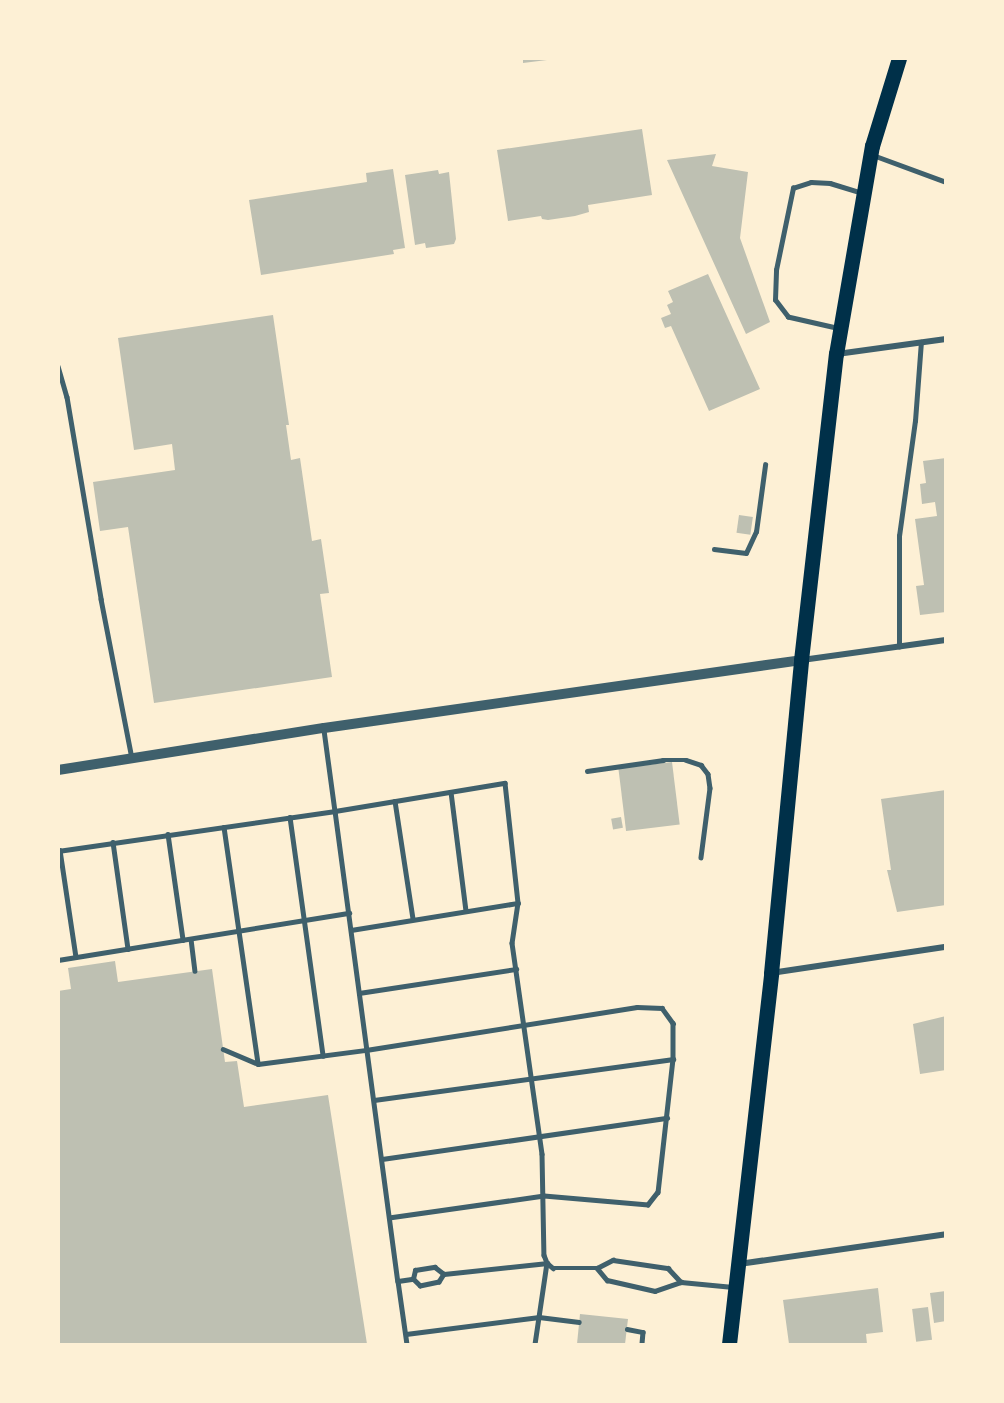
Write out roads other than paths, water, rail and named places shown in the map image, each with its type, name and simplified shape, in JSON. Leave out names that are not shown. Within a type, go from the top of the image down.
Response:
[{"type":"main road","points":[[729,1344],[771,973],[801,660],[836,354],[871,154],[899,58]]},
{"type":"street","points":[[836,354],[945,339]]},
{"type":"street","points":[[58,770],[324,728],[945,640]]},
{"type":"street","points":[[771,973],[945,947]]},
{"type":"street","points":[[738,1264],[945,1234]]},
{"type":"lane","points":[[871,154],[945,182]]},
{"type":"lane","points":[[841,329],[788,317],[775,300],[776,270],[793,188],[811,182],[830,183],[864,193]]},
{"type":"lane","points":[[899,647],[898,536],[915,421],[921,342]]},
{"type":"lane","points":[[58,366],[67,397],[101,599],[132,759]]},
{"type":"lane","points":[[714,549],[746,553],[756,532],[765,465]]},
{"type":"lane","points":[[324,728],[407,1344]]},
{"type":"lane","points":[[587,771],[663,760],[686,760],[701,765],[708,774],[710,788],[701,857]]},
{"type":"lane","points":[[76,957],[59,850],[335,811],[505,783],[518,903],[512,943],[540,1136],[544,1196],[544,1255],[547,1263],[535,1344]]},
{"type":"lane","points":[[451,792],[466,910]]},
{"type":"lane","points":[[395,801],[413,919]]},
{"type":"lane","points":[[290,817],[323,1056]]},
{"type":"lane","points":[[224,827],[258,1064]]},
{"type":"lane","points":[[168,834],[183,940]]},
{"type":"lane","points":[[113,842],[128,949]]},
{"type":"lane","points":[[351,930],[518,903]]},
{"type":"lane","points":[[58,960],[349,913]]},
{"type":"lane","points":[[191,939],[195,971]]},
{"type":"lane","points":[[359,993],[516,969]]},
{"type":"lane","points":[[223,1049],[258,1064],[366,1050],[637,1007],[662,1008],[673,1023],[673,1059],[658,1192],[648,1205],[544,1196],[390,1218]]},
{"type":"lane","points":[[374,1100],[673,1059]]},
{"type":"lane","points":[[382,1159],[667,1118]]},
{"type":"lane","points":[[413,1279],[416,1270],[435,1267],[444,1274],[547,1263],[554,1268],[597,1268],[613,1260],[668,1268],[681,1282]]},
{"type":"lane","points":[[597,1268],[607,1280],[655,1291],[681,1282],[736,1288]]},
{"type":"lane","points":[[413,1279],[420,1286],[439,1282],[444,1274]]},
{"type":"lane","points":[[398,1281],[413,1279]]},
{"type":"lane","points":[[405,1334],[539,1317],[579,1322]]},
{"type":"lane","points":[[627,1329],[643,1332],[642,1344]]}]
